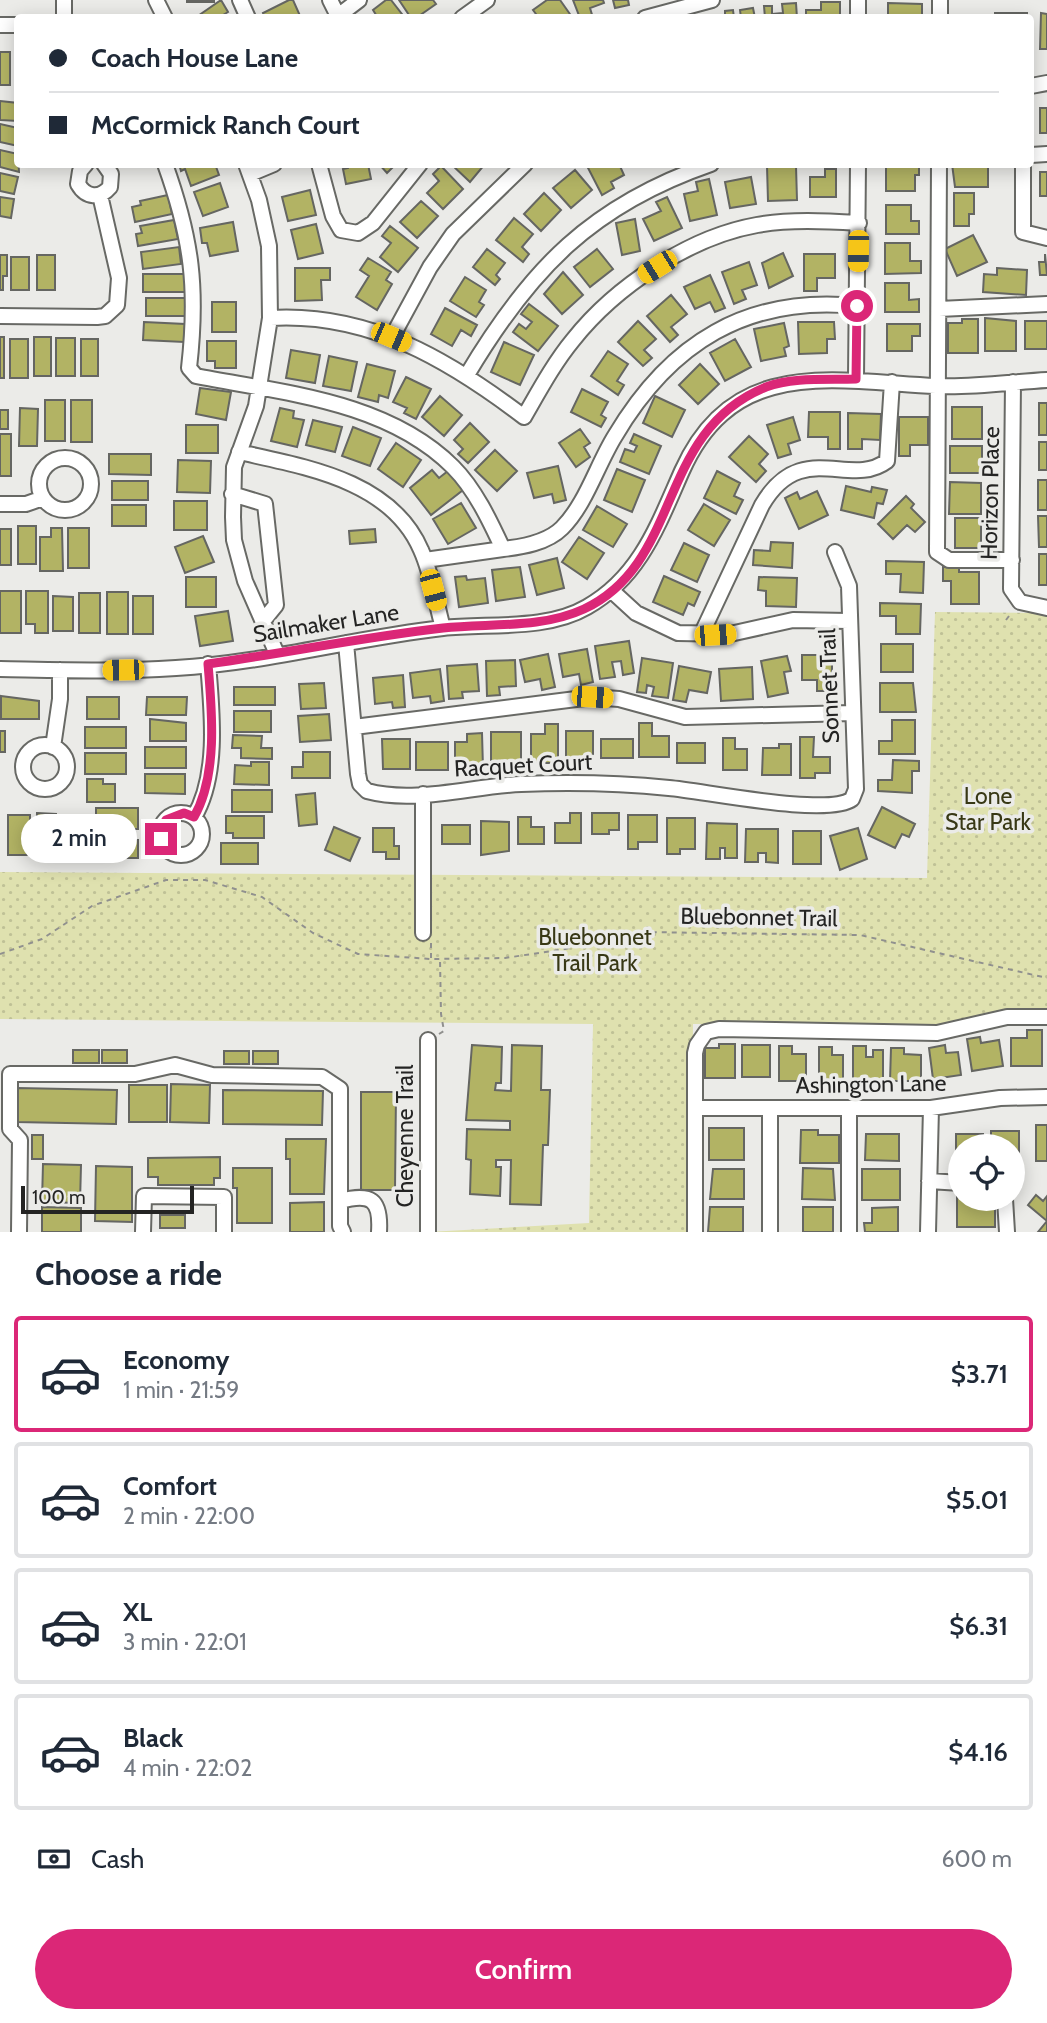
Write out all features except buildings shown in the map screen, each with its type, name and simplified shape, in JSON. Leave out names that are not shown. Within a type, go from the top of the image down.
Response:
[{"type":"street","points":[[343,14],[359,0]]},
{"type":"street","points":[[467,14],[486,0]]},
{"type":"street","points":[[660,14],[712,0]]},
{"type":"street","points":[[940,0],[951,0]]},
{"type":"street","points":[[83,168],[78,184],[87,194],[100,195],[110,187],[112,180],[106,168]]},
{"type":"street","points":[[166,168],[186,230],[193,267],[195,312],[189,368],[196,376],[358,411],[395,425],[430,447],[455,469],[489,518],[503,549]]},
{"type":"street","points":[[320,168],[332,216],[341,230],[358,233],[373,223],[417,168]]},
{"type":"street","points":[[391,337],[430,267],[453,234],[521,168]]},
{"type":"street","points":[[467,375],[525,287],[557,253],[587,227],[634,198],[699,168]]},
{"type":"street","points":[[856,379],[858,168]]},
{"type":"street","points":[[939,168],[937,552],[949,560],[1012,560]]},
{"type":"street","points":[[1023,168],[1023,232],[1047,237]]},
{"type":"street","points":[[248,169],[269,246],[270,318],[256,406],[234,467],[234,540],[245,581],[277,654]]},
{"type":"street","points":[[0,316],[97,317],[112,312],[117,306],[119,278],[100,195]]},
{"type":"street","points":[[270,318],[328,322],[391,337],[439,357],[524,417],[570,342],[596,313],[622,289],[675,256],[719,236],[757,225],[859,223]]},
{"type":"street","points":[[939,309],[1047,304]]},
{"type":"street","points":[[425,560],[532,545],[561,530],[573,513],[614,436],[647,386],[675,358],[723,327],[747,318],[808,306],[857,306]]},
{"type":"street","name":"Sailmaker Lane","points":[[0,669],[178,668],[443,628],[557,618],[584,609],[612,591],[640,560],[687,461],[705,430],[731,406],[780,383],[856,379],[938,386],[1047,380]]},
{"type":"street","points":[[701,635],[762,505],[774,488],[795,472],[828,467],[868,469],[887,461],[892,382]]},
{"type":"street","name":"Horizon Place","points":[[1013,382],[1011,589],[1020,602],[1047,608]]},
{"type":"street","points":[[239,452],[337,478],[379,498],[411,532],[425,560],[443,628]]},
{"type":"street","points":[[232,495],[265,504],[276,605],[262,621]]},
{"type":"street","points":[[0,504],[26,504],[43,498]]},
{"type":"street","name":"Sonnet Trail","points":[[831,806],[842,805],[855,794],[849,586],[835,552]]},
{"type":"street","points":[[612,591],[620,601],[651,622],[678,633],[730,634],[793,620],[849,621]]},
{"type":"street","name":"Racquet Court","points":[[346,643],[358,774],[363,788],[374,793],[422,794],[519,784],[635,785],[761,801],[831,806]]},
{"type":"street","points":[[194,817],[200,807],[210,743],[208,664]]},
{"type":"street","points":[[53,747],[60,699],[60,670]]},
{"type":"street","points":[[354,727],[592,697],[619,699],[685,717],[853,713]]},
{"type":"street","points":[[422,794],[423,933]]},
{"type":"street","points":[[695,1232],[695,1053],[706,1032],[937,1033],[1007,1017],[1047,1017]]},
{"type":"street","name":"Cheyenne Trail","points":[[428,1040],[428,1232]]},
{"type":"street","points":[[19,1232],[20,1140],[10,1129],[10,1074],[135,1074],[175,1065],[212,1075],[321,1077],[340,1089],[340,1226],[343,1232]]},
{"type":"street","name":"Ashington Lane","points":[[695,1108],[932,1108],[1000,1098],[1047,1097]]},
{"type":"street","points":[[769,1232],[770,1108]]},
{"type":"street","points":[[849,1108],[849,1232]]},
{"type":"street","points":[[928,1232],[932,1108]]},
{"type":"street","points":[[929,1181],[948,1182]]},
{"type":"street","points":[[143,1232],[144,1196],[224,1197],[224,1232]]},
{"type":"street","points":[[340,1201],[366,1198],[374,1202],[379,1209],[379,1232]]},
{"type":"street","points":[[1006,1211],[1007,1232]]},
{"type":"path","name":"Bluebonnet Trail","points":[[0,954],[42,939],[92,906],[166,880],[205,880],[262,897],[313,933],[358,954],[440,959],[505,958],[640,932],[860,935],[1047,978]]},
{"type":"path","points":[[428,1040],[444,1031],[440,959]]},
{"type":"green space","name":"Bluebonnet Trail Park","points":[[935,612],[1047,613],[1047,1024],[693,1024],[691,1232],[428,1232],[589,1223],[593,1024],[0,1019],[0,872],[927,878]]},
{"type":"route","points":[[161,839],[161,829],[166,820],[174,814],[184,813],[194,817],[200,807],[210,743],[208,664],[443,628],[532,622],[557,618],[584,609],[612,591],[631,573],[649,545],[687,461],[705,430],[731,406],[780,383],[856,379],[857,306]]},
{"type":"park label","name":"Lone Star Park","points":[[988,809]]}]
